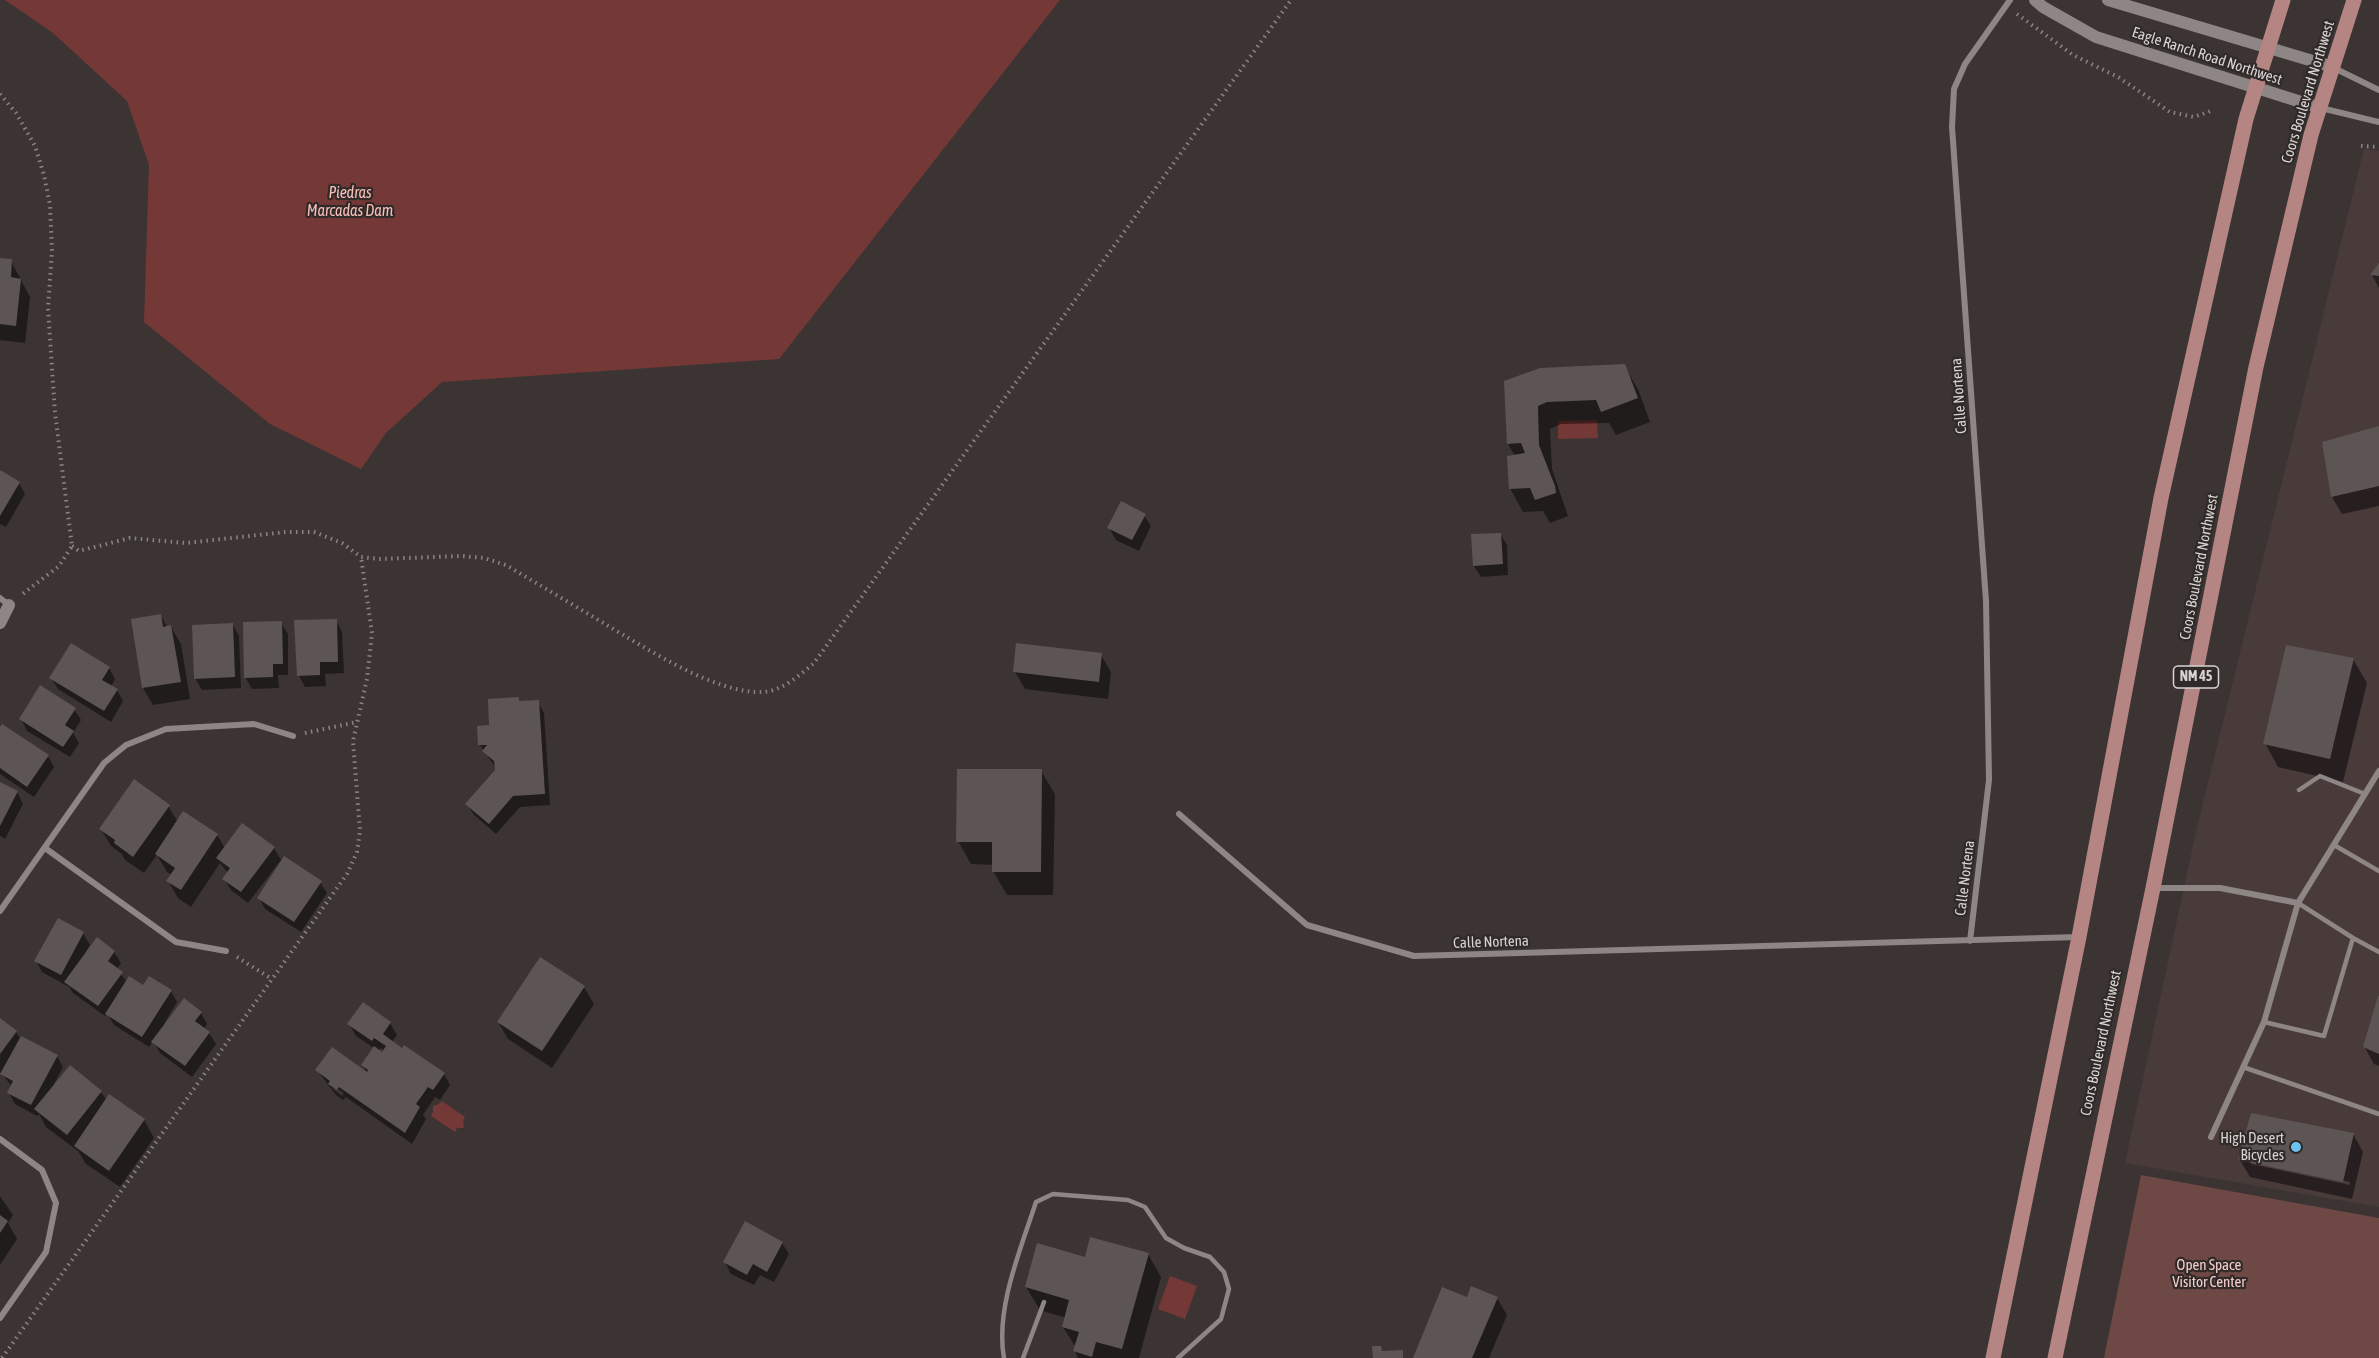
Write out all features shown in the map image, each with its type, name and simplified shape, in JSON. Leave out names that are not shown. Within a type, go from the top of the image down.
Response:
[{"type":"main road","points":[[1993,1358],[2079,937],[2161,498],[2246,119],[2283,0]]},
{"type":"main road","name":"Coors Boulevard Northwest","points":[[2055,1358],[2153,888],[2256,367],[2311,135],[2354,0]]},
{"type":"street","name":"Eagle Ranch Road Northwest","points":[[2035,0],[2043,7],[2096,37],[2320,108],[2379,122]]},
{"type":"street","name":"Eagle Ranch Road Northwest","points":[[2108,0],[2333,67],[2379,90]]},
{"type":"street","name":"Calle Nortena","points":[[1179,814],[1307,925],[1414,956],[1970,941],[1989,780],[1986,601],[1952,127],[1954,89],[1965,64],[2008,2]]},
{"type":"street","points":[[0,623],[4,602]]},
{"type":"street","points":[[0,911],[104,763],[126,745],[166,729],[254,724],[293,736]]},
{"type":"street","points":[[2211,1137],[2264,1022],[2298,903],[2379,771]]},
{"type":"street","points":[[45,848],[176,942],[226,951]]},
{"type":"street","points":[[2153,888],[2220,888],[2298,903]]},
{"type":"street","points":[[1970,941],[2079,937]]},
{"type":"street","points":[[0,1139],[42,1170],[56,1203],[46,1252],[0,1318]]},
{"type":"lane","points":[[2299,790],[2320,776],[2365,794]]},
{"type":"lane","points":[[2334,845],[2379,871]]},
{"type":"lane","points":[[2298,903],[2379,952]]},
{"type":"lane","points":[[2264,1022],[2324,1036],[2353,938]]},
{"type":"lane","points":[[2243,1067],[2379,1114]]},
{"type":"lane","points":[[1004,1358],[1002,1321],[1008,1292],[1036,1202],[1053,1194],[1128,1200],[1145,1207],[1166,1238],[1184,1248],[1210,1257],[1224,1272],[1229,1289],[1221,1319],[1178,1358]]},
{"type":"lane","points":[[1023,1358],[1044,1302]]},
{"type":"path","points":[[72,546],[80,551],[130,538],[186,543],[286,532],[314,532],[342,543],[361,557],[379,559],[462,556],[484,558],[506,565],[655,653],[701,676],[741,691],[766,692],[791,682],[814,663],[1291,0]]},
{"type":"path","points":[[2008,2],[2073,56],[2118,77],[2170,112],[2194,117],[2211,111]]},
{"type":"path","points":[[0,94],[16,113],[35,146],[50,205],[52,251],[48,308],[55,413],[72,546],[59,566],[4,602]]},
{"type":"path","points":[[2361,146],[2379,147]]},
{"type":"path","points":[[2,1358],[347,874],[357,852],[360,831],[353,741],[367,679],[372,633],[361,557]]},
{"type":"path","points":[[293,736],[357,722]]},
{"type":"path","points":[[226,951],[272,979]]},
{"type":"shaded area","points":[[2364,149],[2379,151],[2379,1207],[2125,1163],[2195,836]]},
{"type":"green space","name":"Open Space Visitor Center","points":[[2141,1175],[2379,1218],[2379,1358],[2104,1358]]},
{"type":"water","name":"Piedras Marcadas Dam","points":[[5,0],[1060,0],[779,359],[442,382],[386,433],[361,469],[270,424],[144,322],[149,165],[127,101],[53,33]]},
{"type":"water","points":[[1597,420],[1598,438],[1558,439],[1558,421]]},
{"type":"water","points":[[442,1101],[465,1117],[463,1128],[457,1128],[455,1132],[431,1116],[433,1106]]},
{"type":"water","points":[[1170,1276],[1197,1286],[1185,1319],[1158,1309]]},
{"type":"building","points":[[0,258],[12,259],[11,277],[21,279],[16,326],[0,324]]},
{"type":"building","points":[[2379,263],[2379,276],[2370,275]]},
{"type":"building","points":[[1625,364],[1638,398],[1601,412],[1596,400],[1547,402],[1538,406],[1539,445],[1556,493],[1535,500],[1530,488],[1509,489],[1507,456],[1525,453],[1521,443],[1507,444],[1504,381],[1540,368]]},
{"type":"building","points":[[2379,426],[2379,486],[2331,497],[2322,442]]},
{"type":"building","points":[[0,470],[20,482],[0,516]]},
{"type":"building","points":[[1121,501],[1146,514],[1132,540],[1107,528]]},
{"type":"building","points":[[1501,533],[1503,564],[1473,566],[1471,534]]},
{"type":"building","points":[[161,614],[163,627],[171,625],[181,682],[142,688],[131,619]]},
{"type":"building","points":[[337,619],[338,662],[320,662],[320,675],[297,676],[294,620]]},
{"type":"building","points":[[282,621],[283,664],[273,664],[273,677],[244,678],[243,622]]},
{"type":"building","points":[[233,623],[235,677],[194,679],[192,625]]},
{"type":"building","points":[[71,643],[110,667],[102,680],[118,689],[104,711],[49,678]]},
{"type":"building","points":[[1016,643],[1102,653],[1099,682],[1013,672]]},
{"type":"building","points":[[2286,645],[2354,658],[2330,759],[2263,744]]},
{"type":"building","points":[[40,685],[76,708],[65,725],[74,731],[63,747],[19,719]]},
{"type":"building","points":[[519,697],[519,701],[539,700],[545,794],[513,796],[489,824],[465,804],[495,770],[494,761],[482,751],[487,745],[478,745],[477,726],[489,725],[488,699]]},
{"type":"building","points":[[2,724],[49,755],[27,787],[0,768],[0,727]]},
{"type":"building","points":[[957,769],[1042,769],[1041,872],[992,872],[992,842],[956,842]]},
{"type":"building","points":[[134,779],[170,805],[133,857],[99,829]]},
{"type":"building","points":[[0,782],[18,791],[0,826]]},
{"type":"building","points":[[183,811],[218,834],[181,890],[166,881],[175,868],[155,854]]},
{"type":"building","points":[[242,823],[275,847],[241,892],[222,879],[230,868],[216,858]]},
{"type":"building","points":[[284,856],[322,881],[294,922],[257,898]]},
{"type":"building","points":[[58,918],[84,932],[61,975],[34,961]]},
{"type":"building","points":[[97,937],[115,951],[108,961],[123,972],[98,1006],[64,982]]},
{"type":"building","points":[[540,957],[585,986],[542,1051],[497,1022]]},
{"type":"building","points":[[129,976],[143,985],[149,976],[172,990],[142,1037],[105,1014]]},
{"type":"building","points":[[2379,996],[2379,1054],[2363,1047]]},
{"type":"building","points":[[184,998],[202,1012],[195,1021],[210,1032],[185,1066],[151,1042]]},
{"type":"building","points":[[363,1002],[391,1022],[383,1034],[402,1048],[404,1045],[445,1073],[433,1090],[428,1087],[416,1104],[420,1107],[405,1133],[339,1087],[337,1090],[328,1084],[330,1081],[315,1070],[332,1047],[367,1072],[368,1070],[361,1065],[374,1046],[382,1052],[386,1046],[374,1038],[372,1041],[347,1024]]},
{"type":"building","points":[[0,1018],[17,1031],[0,1054]]},
{"type":"building","points":[[21,1036],[58,1055],[31,1105],[7,1093],[13,1081],[0,1074]]},
{"type":"building","points":[[70,1065],[102,1091],[67,1135],[34,1109]]},
{"type":"building","points":[[109,1094],[145,1119],[109,1171],[74,1146]]},
{"type":"building","name":"High Desert Bicycles","points":[[2251,1113],[2354,1133],[2343,1182],[2238,1160]]},
{"type":"building","points":[[0,1215],[8,1221],[0,1233]]},
{"type":"building","points":[[745,1221],[783,1242],[767,1272],[753,1264],[747,1275],[723,1262]]},
{"type":"building","points":[[1090,1237],[1149,1253],[1122,1349],[1096,1342],[1092,1357],[1073,1351],[1079,1332],[1062,1327],[1069,1300],[1025,1287],[1037,1243],[1085,1257]]},
{"type":"building","points":[[1471,1286],[1498,1297],[1472,1358],[1413,1358],[1442,1287],[1467,1297]]},
{"type":"building","points":[[1372,1346],[1381,1346],[1382,1351],[1403,1350],[1403,1358],[1373,1358]]},
{"type":"place","name":"High Desert Bicycles","points":[[2296,1147]]}]
